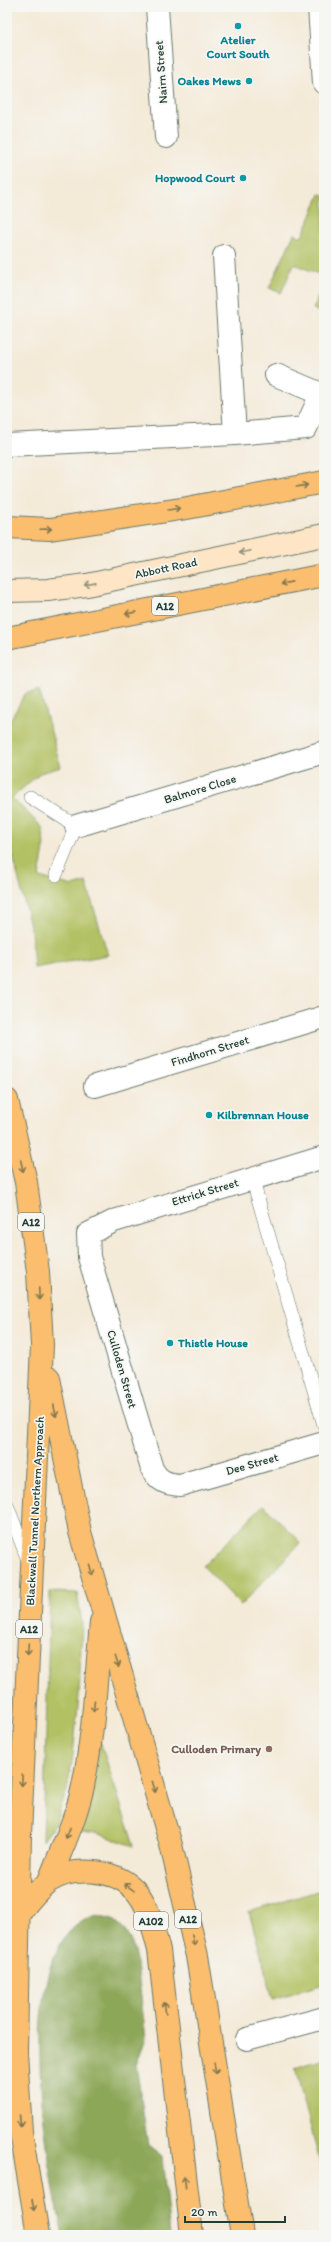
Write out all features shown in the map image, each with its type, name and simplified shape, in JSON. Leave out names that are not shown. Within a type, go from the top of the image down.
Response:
[{"type":"highway","points":[[7,528],[50,529],[187,508],[324,482]]},
{"type":"highway","name":"A12","points":[[7,638],[324,575]]},
{"type":"highway","name":"Blackwall Tunnel Northern Approach","points":[[7,1100],[26,1182],[38,1272],[42,1345],[20,1835],[16,2052],[21,2132],[38,2235]]},
{"type":"highway","name":"A12","points":[[42,1345],[80,1532],[171,1845],[197,1956],[242,2235]]},
{"type":"highway","points":[[49,1882],[73,1820],[83,1787],[91,1732],[102,1611]]},
{"type":"highway","name":"A102","points":[[19,1914],[33,1895],[49,1882],[67,1874],[86,1871],[111,1875],[134,1889],[148,1911],[158,1950],[192,2235]]},
{"type":"main road","name":"Abbott Road","points":[[7,591],[48,590],[87,585],[324,535]]},
{"type":"street","name":"Nairn Street","points":[[157,7],[166,137]]},
{"type":"street","points":[[319,7],[324,83]]},
{"type":"street","points":[[224,256],[235,434]]},
{"type":"street","points":[[7,445],[235,434],[306,428],[322,395],[276,375]]},
{"type":"street","name":"Balmore Close","points":[[76,826],[324,752]]},
{"type":"street","name":"Findhorn Street","points":[[95,1086],[324,1017]]},
{"type":"street","name":"Ettrick Street","points":[[88,1234],[114,1221],[324,1157]]},
{"type":"street","name":"Culloden Street","points":[[88,1234],[90,1257],[152,1469],[161,1481],[168,1484],[180,1485]]},
{"type":"street","name":"Dee Street","points":[[180,1485],[324,1444]]},
{"type":"street","points":[[247,2039],[324,2018]]},
{"type":"lane","points":[[30,797],[76,826],[56,875]]},
{"type":"lane","points":[[252,1178],[324,1425]]},
{"type":"lane","points":[[7,1505],[32,1569]]},
{"type":"green space","points":[[320,194],[324,195],[324,276],[294,264],[281,293],[269,288],[294,234],[302,237]]},
{"type":"green space","points":[[324,285],[324,314],[313,309]]},
{"type":"green space","points":[[39,690],[61,767],[40,773],[12,798],[43,828],[44,849],[39,877],[73,886],[86,882],[108,955],[34,968],[31,930],[7,831],[7,726],[25,694]]},
{"type":"green space","points":[[263,1505],[301,1542],[241,1605],[203,1566]]},
{"type":"green space","points":[[50,1592],[77,1593],[82,1623],[79,1696],[73,1755],[67,1790],[55,1824],[43,1841]]},
{"type":"green space","points":[[100,1741],[134,1846],[96,1833],[81,1831]]},
{"type":"green space","points":[[324,1889],[324,1984],[273,1999],[249,1912]]},
{"type":"green space","points":[[97,1915],[113,1919],[124,1929],[132,1943],[137,1964],[146,2039],[136,2064],[148,2146],[162,2157],[170,2235],[63,2235],[49,2160],[43,2111],[40,2059],[42,2009],[51,1966],[69,1933]]},
{"type":"green space","points":[[324,2059],[324,2177],[295,2068]]},
{"type":"place","name":"Atelier Court South","points":[[238,26]]},
{"type":"place","name":"Oakes Mews","points":[[249,81]]},
{"type":"place","name":"Hopwood Court","points":[[243,178]]},
{"type":"place","name":"Kilbrennan House","points":[[209,1115]]},
{"type":"place","name":"Thistle House","points":[[170,1343]]},
{"type":"place","name":"Culloden Primary","points":[[269,1749]]}]
